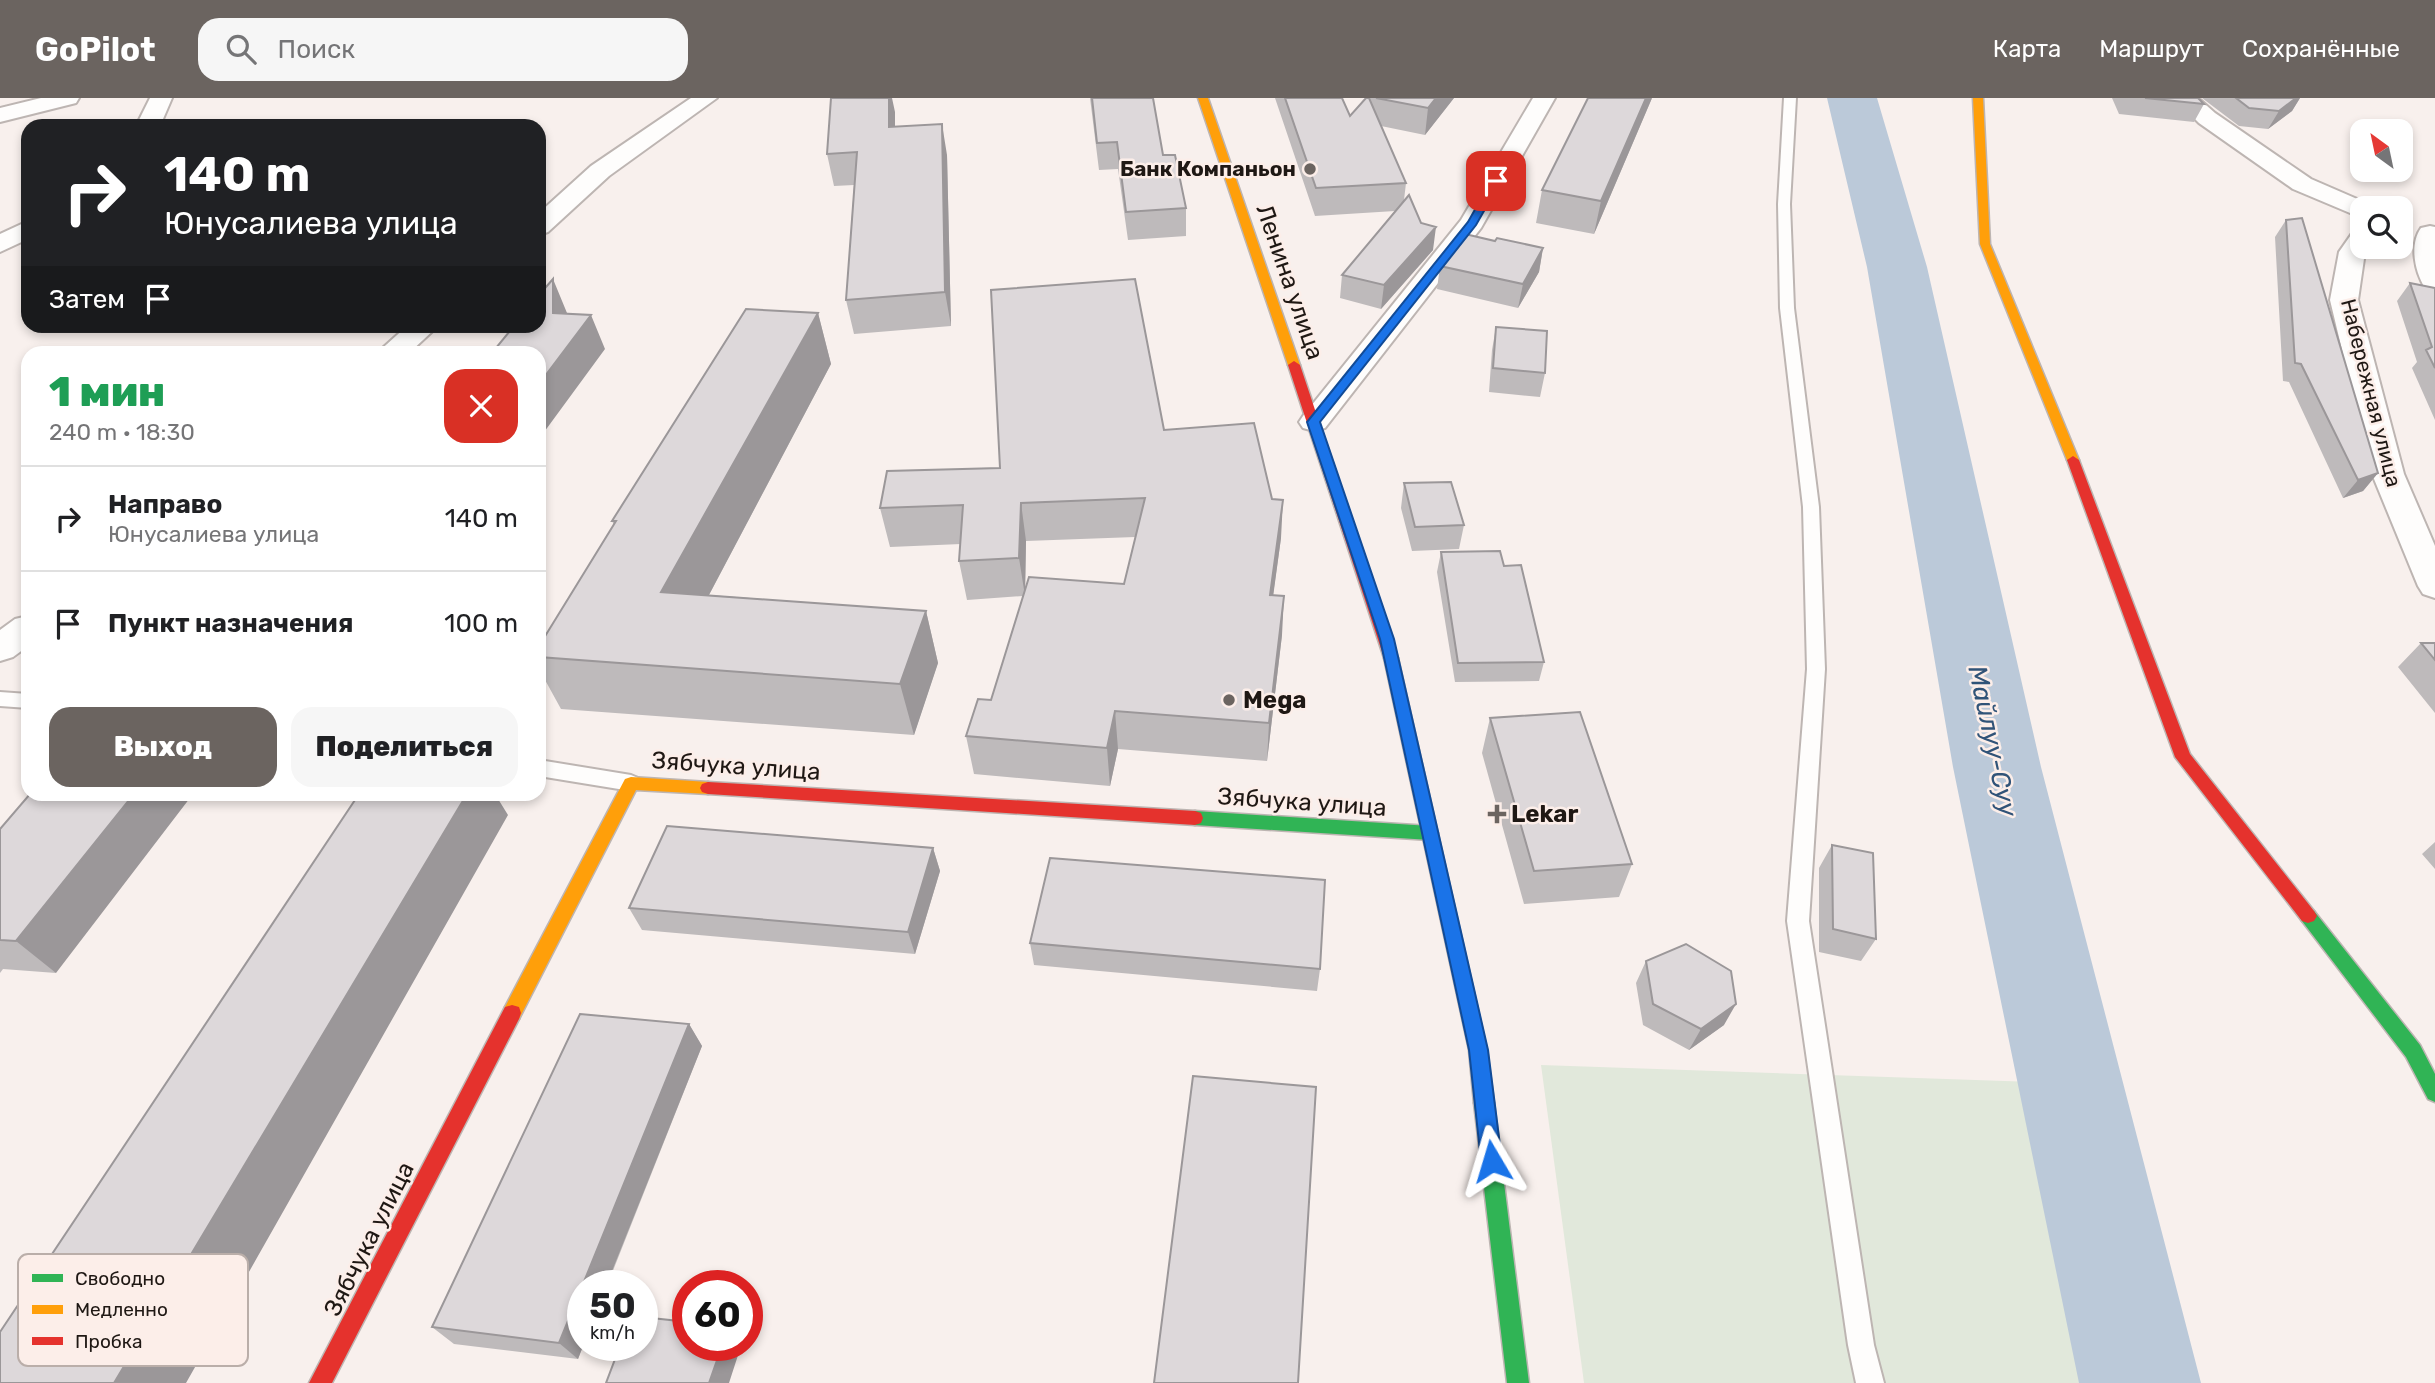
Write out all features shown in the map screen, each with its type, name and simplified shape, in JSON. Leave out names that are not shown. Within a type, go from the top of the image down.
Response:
[{"type":"street","points":[[0,115],[68,98]]},
{"type":"street","points":[[151,119],[161,98]]},
{"type":"street","points":[[546,221],[600,171],[706,98]]},
{"type":"street","name":"Ленина улица","points":[[1203,98],[1387,639],[1478,1050],[1518,1383]]},
{"type":"street","points":[[1314,422],[1472,223],[1544,98]]},
{"type":"street","points":[[1978,98],[1984,244],[2080,477],[2183,757],[2413,1051],[2435,1093]]},
{"type":"street","points":[[2185,98],[2207,118],[2302,184],[2350,205]]},
{"type":"street","points":[[0,244],[21,233]]},
{"type":"street","points":[[2425,233],[2428,269],[2435,282]]},
{"type":"street","name":"Набережная улица","points":[[2351,259],[2344,300],[2388,474],[2435,586]]},
{"type":"street","points":[[400,346],[416,333]]},
{"type":"street","points":[[0,648],[21,633]]},
{"type":"street","name":"Зябчука улица","points":[[320,1383],[631,783],[1430,833]]},
{"type":"lane","points":[[1790,98],[1784,204],[1787,308],[1811,507],[1816,669],[1798,921],[1861,1345],[1870,1383]]},
{"type":"lane","points":[[0,699],[21,700]]},
{"type":"lane","points":[[546,769],[631,783]]},
{"type":"shaded area","points":[[1541,1065],[2036,1082],[2093,1383],[1584,1383]]},
{"type":"building","points":[[831,98],[889,98],[889,127],[942,124],[945,292],[846,300],[857,152],[827,154]]},
{"type":"building","points":[[1092,98],[1153,98],[1163,155],[1175,155],[1186,208],[1126,212],[1117,142],[1097,143]]},
{"type":"building","points":[[1285,98],[1342,98],[1350,116],[1369,98],[1406,183],[1316,188]]},
{"type":"building","points":[[1376,98],[1436,98],[1428,108]]},
{"type":"building","points":[[1588,98],[1646,98],[1601,201],[1542,190]]},
{"type":"building","points":[[2145,98],[2198,98],[2204,104]]},
{"type":"building","points":[[2236,98],[2296,98],[2279,111],[2249,108]]},
{"type":"building","points":[[1409,195],[1421,223],[1436,227],[1384,285],[1342,275]]},
{"type":"building","points":[[2302,218],[2378,473],[2358,480],[2301,364],[2295,363],[2286,220]]},
{"type":"building","points":[[1465,234],[1543,248],[1523,284],[1440,266]]},
{"type":"building","points":[[553,279],[553,313],[591,315],[546,375],[546,346],[498,346],[508,333],[546,333],[546,287]]},
{"type":"building","points":[[1135,279],[1164,430],[1254,423],[1272,499],[1283,500],[1270,595],[1284,596],[1269,723],[1115,711],[1107,748],[966,736],[978,699],[991,700],[1029,577],[1124,584],[1145,498],[1021,503],[1019,558],[959,561],[963,505],[880,508],[887,471],[1000,468],[991,290]]},
{"type":"building","points":[[2410,283],[2435,288],[2435,368],[2426,350],[2432,347]]},
{"type":"building","points":[[746,309],[818,313],[661,592],[926,611],[900,684],[546,658],[546,635],[616,521],[612,521]]},
{"type":"building","points":[[1496,327],[1547,331],[1545,373],[1493,368]]},
{"type":"building","points":[[1451,482],[1464,525],[1415,527],[1404,483]]},
{"type":"building","points":[[1500,551],[1504,566],[1521,565],[1544,662],[1458,663],[1441,552]]},
{"type":"building","points":[[2421,643],[2435,643],[2435,660]]},
{"type":"building","points":[[1580,712],[1632,864],[1534,871],[1490,718]]},
{"type":"building","points":[[24,801],[128,801],[16,941],[0,940],[0,829]]},
{"type":"building","points":[[354,801],[463,801],[191,1254],[52,1254]]},
{"type":"building","points":[[667,826],[933,848],[908,932],[629,908]]},
{"type":"building","points":[[1832,845],[1873,853],[1876,939],[1833,929]]},
{"type":"building","points":[[1050,858],[1325,880],[1320,969],[1030,943]]},
{"type":"building","points":[[1686,944],[1731,971],[1736,1004],[1701,1029],[1653,1004],[1646,961]]},
{"type":"building","points":[[580,1014],[689,1024],[589,1270],[567,1270],[567,1323],[559,1343],[432,1327]]},
{"type":"building","points":[[1193,1076],[1316,1087],[1298,1383],[1154,1383]]},
{"type":"building","points":[[18,1305],[18,1366],[124,1366],[114,1383],[0,1383],[0,1332]]},
{"type":"building","points":[[658,1319],[672,1320],[672,1361],[717,1361],[709,1383],[606,1383],[614,1361],[658,1361]]},
{"type":"waterway","name":"Майлуу-Суу","points":[[1852,98],[1897,267],[1997,767],[2140,1383]]},
{"type":"traffic: fast","points":[[1195,818],[1430,833]]},
{"type":"traffic: fast","points":[[2308,916],[2413,1051],[2435,1093]]},
{"type":"traffic: fast","points":[[1484,1103],[1518,1383]]},
{"type":"traffic: slow","points":[[1203,98],[1294,365]]},
{"type":"traffic: slow","points":[[1978,98],[1985,244],[2073,460]]},
{"type":"traffic: slow","points":[[1391,658],[1478,1050],[1484,1103]]},
{"type":"traffic: slow","points":[[512,1013],[631,783],[708,788]]},
{"type":"traffic: jam","points":[[1294,365],[1391,658]]},
{"type":"traffic: jam","points":[[2073,460],[2183,757],[2308,916]]},
{"type":"traffic: jam","points":[[708,788],[1195,818]]},
{"type":"traffic: jam","points":[[320,1383],[512,1013]]},
{"type":"place","name":"Банк Компаньон","points":[[1310,169]]},
{"type":"place","name":"Mega","points":[[1229,700]]},
{"type":"place","name":"Lekar","points":[[1497,814]]},
{"type":"route","points":[[1492,1161],[1478,1050],[1387,639],[1314,422],[1472,223],[1496,181]]}]
